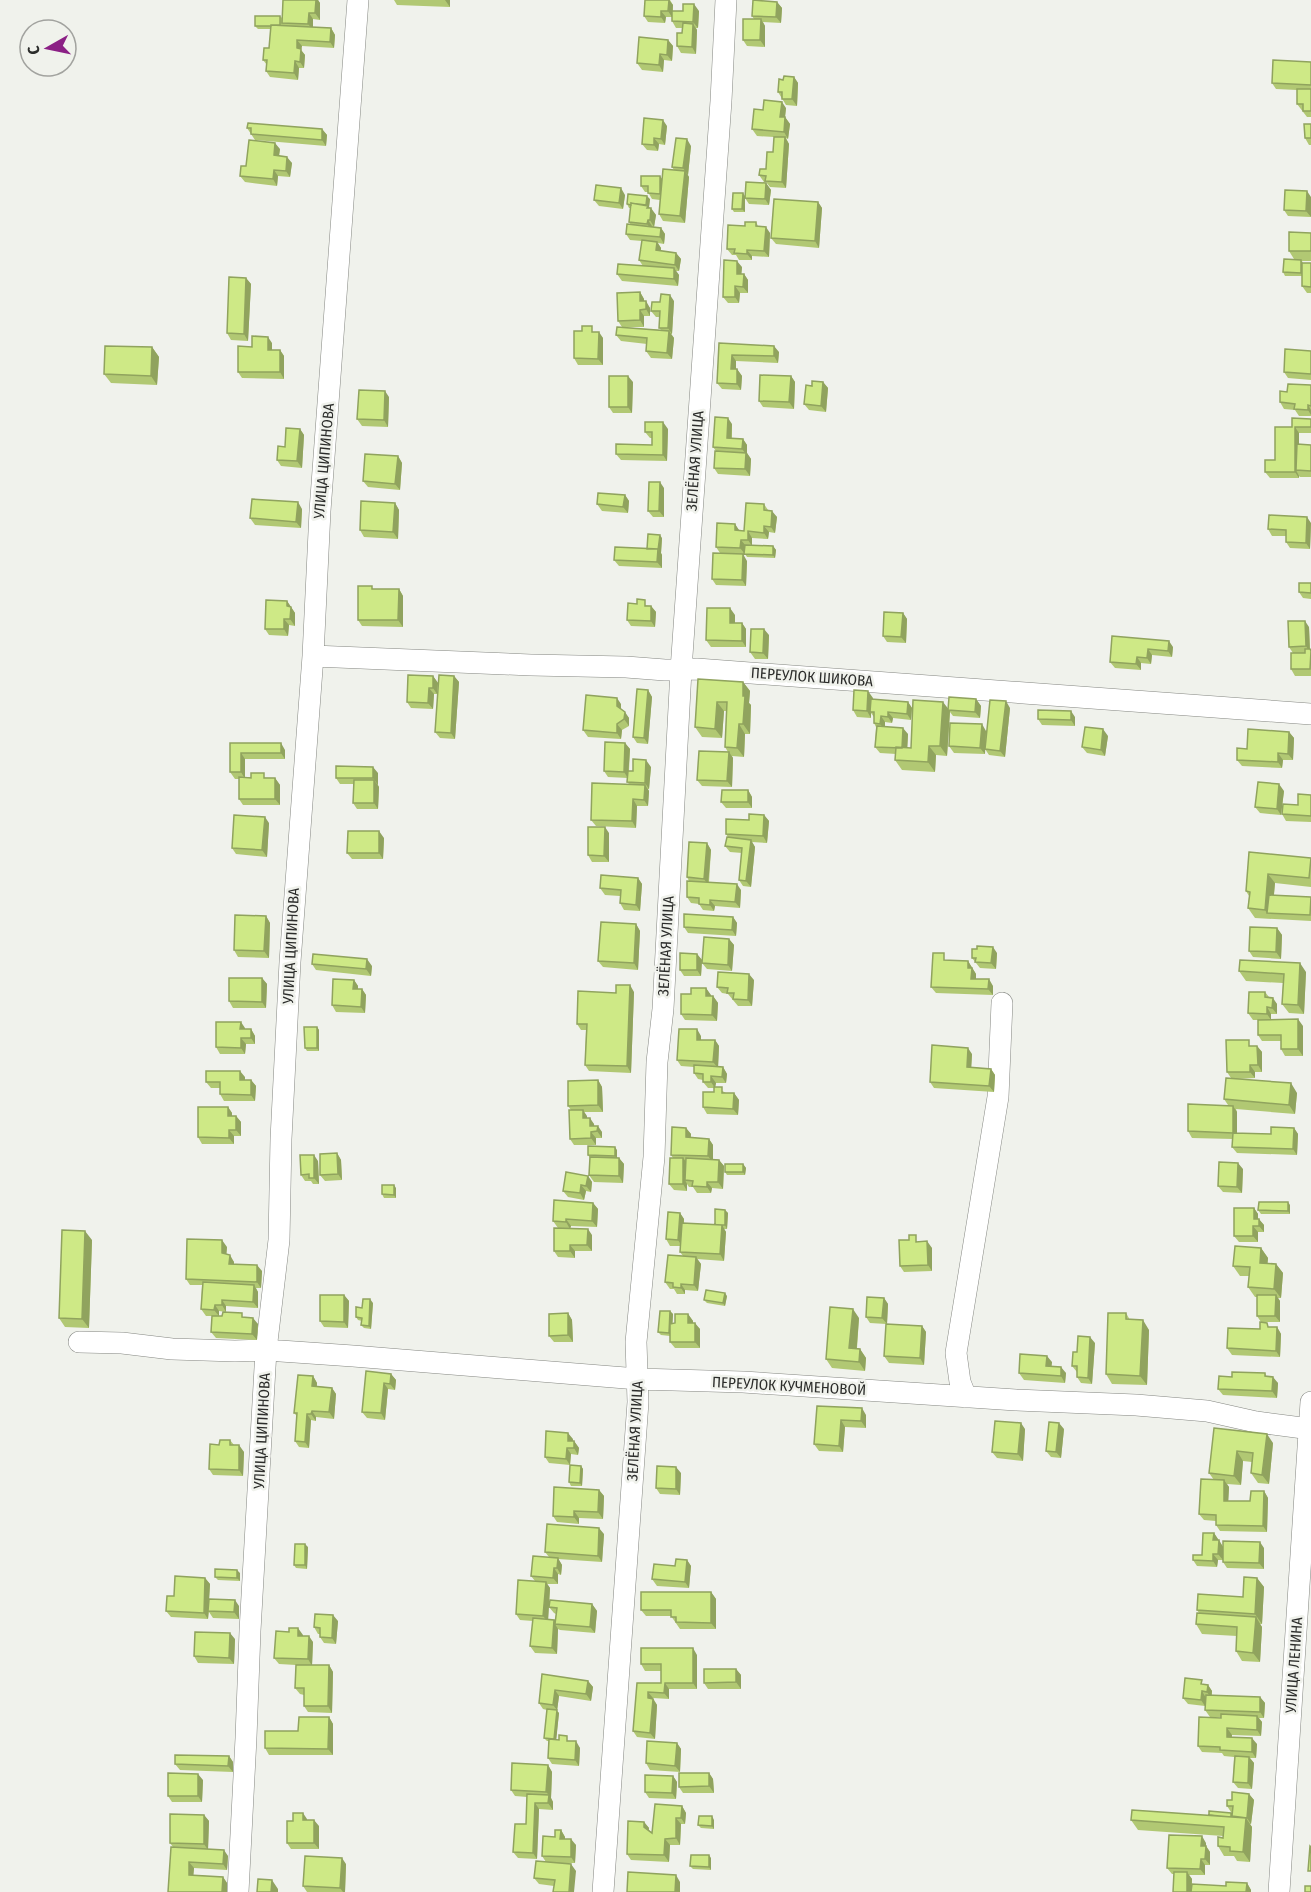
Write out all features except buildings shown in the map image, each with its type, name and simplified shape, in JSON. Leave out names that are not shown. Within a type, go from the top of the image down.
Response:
[{"type":"street","name":"УЛИЦА ЦИПИНОВА","points":[[238,1892],[266,1350],[279,1240],[281,1138],[290,963],[313,656],[320,511],[358,0]]},
{"type":"street","name":"ЗЕЛЁНАЯ УЛИЦА","points":[[603,1892],[638,1379],[636,1342],[654,1157],[657,1062],[663,1010],[681,670],[726,0]]},
{"type":"street","name":"ПЕРЕУЛОК ШИКОВА","points":[[313,656],[697,669],[1311,714]]},
{"type":"street","points":[[966,1397],[957,1368],[956,1353],[998,1097],[1002,1003]]},
{"type":"street","name":"ПЕРЕУЛОК КУЧМЕНОВОЙ","points":[[79,1342],[122,1343],[172,1349],[266,1350],[638,1379],[743,1382],[966,1397],[1136,1405],[1207,1411],[1265,1424],[1310,1429]]},
{"type":"street","name":"УЛИЦА ЛЕНИНА","points":[[1279,1892],[1311,1402]]}]
